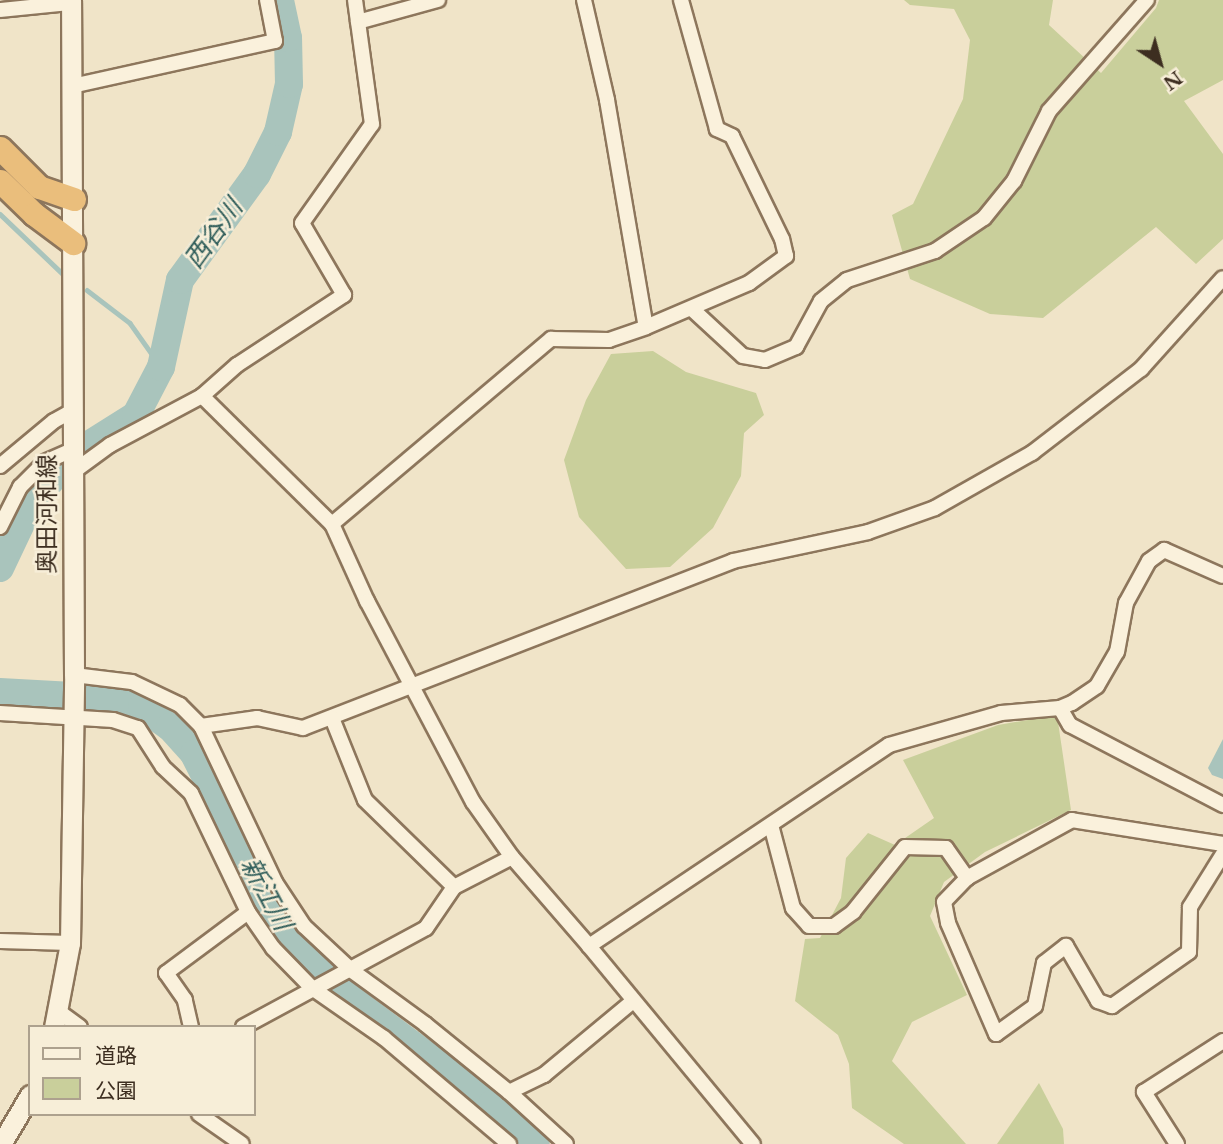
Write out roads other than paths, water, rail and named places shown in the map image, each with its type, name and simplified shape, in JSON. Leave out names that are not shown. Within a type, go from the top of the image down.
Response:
[{"type":"highway","points":[[0,148],[39,187],[74,199]]},
{"type":"highway","points":[[0,181],[34,214],[73,243]]},
{"type":"main road","name":"奥田河和線","points":[[56,1019],[71,943],[74,675],[71,412],[74,199],[71,1]]},
{"type":"main road","points":[[1,1144],[28,1098]]},
{"type":"street","points":[[72,86],[275,41],[267,0]]},
{"type":"street","points":[[73,472],[110,445],[202,396],[237,365],[344,295],[302,223],[372,124],[355,0]]},
{"type":"street","points":[[358,22],[438,0]]},
{"type":"street","points":[[584,0],[607,100],[646,327]]},
{"type":"street","points":[[332,524],[551,339],[608,340],[646,327],[748,284],[786,256],[782,239],[732,136],[717,128],[681,0]]},
{"type":"street","points":[[692,309],[743,356],[765,359],[796,347],[821,301],[847,280],[935,251],[984,218],[1014,181],[1049,111],[1147,0]]},
{"type":"street","points":[[1,8],[71,1]]},
{"type":"street","points":[[201,726],[257,718],[303,728],[413,688],[733,561],[868,532],[935,508],[1032,453],[1141,369],[1223,278]]},
{"type":"street","points":[[202,396],[332,524],[472,802],[512,857],[753,1144]]},
{"type":"street","points":[[0,466],[54,421],[71,412]]},
{"type":"street","points":[[0,527],[20,487],[45,462],[71,442]]},
{"type":"street","points":[[589,946],[889,745],[1001,713],[1060,708],[1097,686],[1117,652],[1126,603],[1149,562],[1164,550],[1223,576]]},
{"type":"street","points":[[74,675],[132,682],[180,705],[201,726],[275,882],[304,926],[347,972],[425,1024],[509,1092],[566,1144]]},
{"type":"street","points":[[1060,708],[1070,725],[1223,805]]},
{"type":"street","points":[[0,713],[113,720],[138,728],[163,767],[191,793],[248,912],[273,948],[312,988],[384,1038],[509,1144]]},
{"type":"street","points":[[332,718],[365,800],[454,887]]},
{"type":"street","points":[[1223,844],[1072,820],[967,878],[944,902],[948,923],[996,1034],[1035,1006],[1044,963],[1066,946],[1098,1001],[1112,1006],[1189,952],[1190,907],[1223,853]]},
{"type":"street","points":[[771,825],[793,908],[809,926],[834,926],[853,912],[905,847],[946,848],[967,878]]},
{"type":"street","points":[[247,1025],[426,928],[454,887],[512,857]]},
{"type":"street","points":[[191,1025],[185,1000],[166,973],[248,912]]},
{"type":"street","points":[[0,941],[71,943]]},
{"type":"street","points":[[509,1092],[544,1075],[632,1002]]},
{"type":"street","points":[[56,1019],[74,1025]]},
{"type":"street","points":[[1177,1144],[1144,1092],[1223,1041]]},
{"type":"street","points":[[202,1116],[242,1144]]},
{"type":"water","points":[[1223,739],[1223,779],[1212,775],[1208,768]]},
{"type":"waterway","name":"西谷川","points":[[90,444],[136,415],[161,367],[180,280],[257,174],[278,132],[289,84],[288,38],[280,0]]},
{"type":"waterway","points":[[0,214],[62,273]]},
{"type":"waterway","points":[[87,290],[130,323],[161,367]]},
{"type":"waterway","name":"西谷川","points":[[0,568],[29,507],[57,473]]},
{"type":"waterway","name":"新江川","points":[[0,692],[91,697],[142,707],[170,727],[194,754],[285,933],[343,993],[492,1104],[536,1144]]}]
